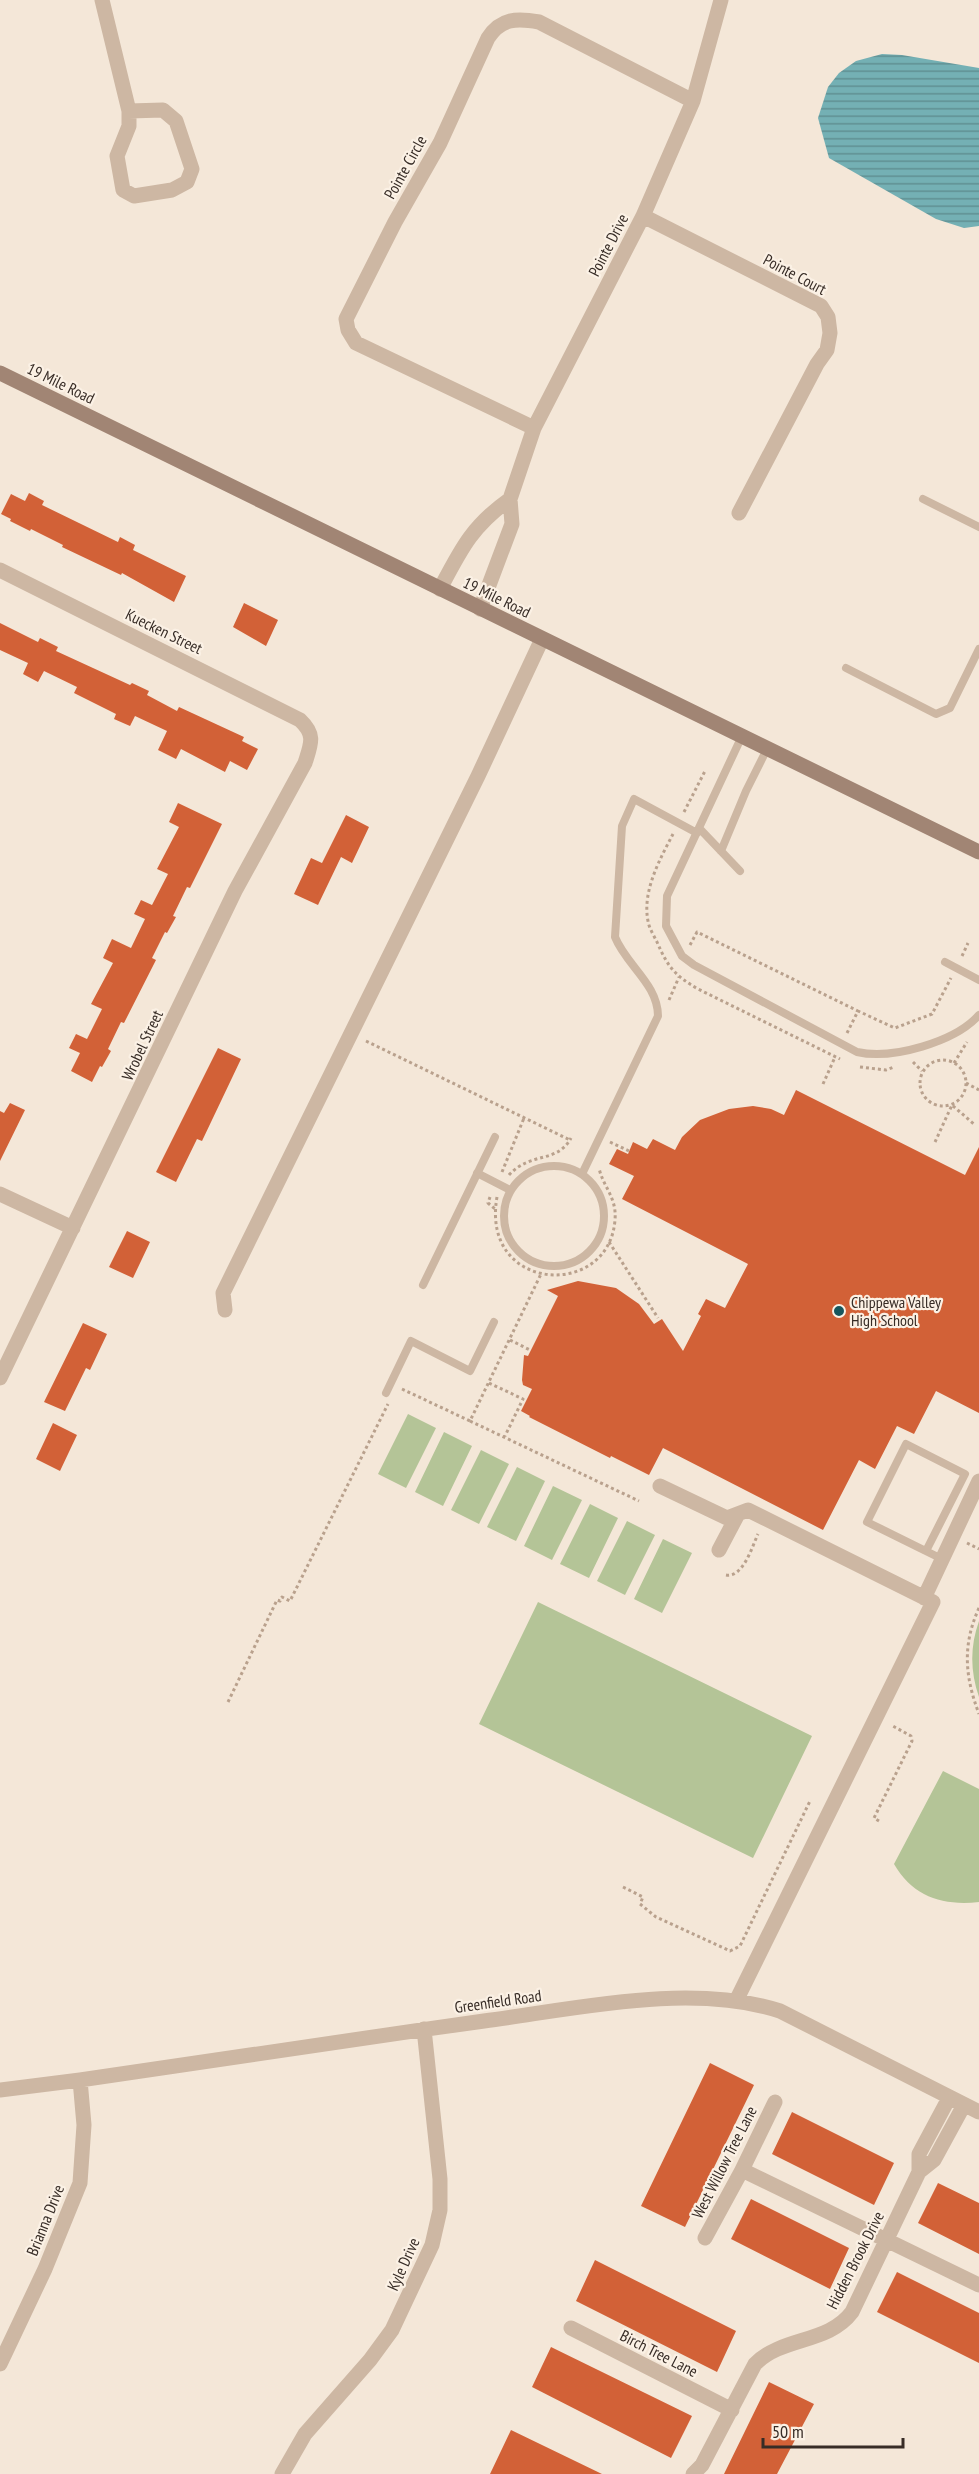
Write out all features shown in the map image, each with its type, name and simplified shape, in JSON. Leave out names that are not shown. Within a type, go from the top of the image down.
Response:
[{"type":"street","points":[[102,0],[129,111],[129,126],[117,156],[123,190],[134,196],[172,190],[187,182],[192,170],[176,121],[163,110],[129,111]]},
{"type":"street","name":"Pointe Drive","points":[[480,609],[512,524],[510,499],[534,428],[643,216],[693,101],[721,0]]},
{"type":"street","name":"Pointe Circle","points":[[534,428],[356,343],[348,330],[346,319],[395,222],[440,142],[488,38],[496,26],[524,19],[539,22],[693,101]]},
{"type":"street","name":"Pointe Court","points":[[643,216],[717,256],[805,297],[821,306],[828,317],[830,333],[827,350],[817,364],[739,513]]},
{"type":"street","name":"19 Mile Road","points":[[0,373],[979,852]]},
{"type":"street","points":[[440,589],[471,533],[490,513],[510,499]]},
{"type":"street","name":"Kuecken Street","points":[[0,570],[265,702],[300,720],[309,728]]},
{"type":"street","points":[[225,1310],[224,1293],[478,776],[542,639]]},
{"type":"street","name":"Wrobel Street","points":[[0,1378],[235,891],[306,763],[312,741],[309,728]]},
{"type":"street","points":[[0,1194],[73,1228]]},
{"type":"street","points":[[924,1598],[979,1481]]},
{"type":"street","points":[[660,1486],[727,1518],[748,1510],[933,1602],[736,2001]]},
{"type":"street","points":[[719,1550],[738,1514]]},
{"type":"street","name":"Greenfield Road","points":[[0,2090],[424,2029],[686,1998],[759,2004],[780,2011],[979,2112]]},
{"type":"street","name":"Kyle Drive","points":[[282,2474],[305,2434],[370,2360],[392,2330],[432,2246],[440,2210],[440,2179],[424,2029]]},
{"type":"street","name":"Brianna Drive","points":[[0,2364],[45,2269],[80,2183],[84,2126],[80,2080]]},
{"type":"street","name":"Hidden Brook Drive","points":[[693,2474],[702,2465],[755,2364],[766,2353],[825,2333],[843,2324],[852,2312],[919,2172],[920,2154],[949,2098]]},
{"type":"street","name":"West Willow Tree Lane","points":[[705,2238],[775,2102]]},
{"type":"street","name":"Hidden Brook Drive","points":[[919,2172],[933,2160],[964,2105]]},
{"type":"street","points":[[742,2170],[979,2285]]},
{"type":"street","name":"Birch Tree Lane","points":[[571,2328],[732,2410]]},
{"type":"lane","points":[[923,499],[979,527]]},
{"type":"lane","points":[[846,668],[936,714],[950,708],[979,649]]},
{"type":"lane","points":[[741,736],[672,884],[665,911],[666,926],[682,956],[694,965],[857,1052],[871,1055],[890,1054],[946,1038],[964,1029],[979,1015]]},
{"type":"lane","points":[[721,851],[746,791],[767,749]]},
{"type":"lane","points":[[582,1174],[658,1016],[658,1003],[652,990],[621,951],[615,937],[622,826],[634,800],[698,831],[740,871]]},
{"type":"lane","points":[[945,962],[979,980]]},
{"type":"lane","points":[[423,1285],[495,1137]]},
{"type":"lane","points":[[550,1165],[567,1167],[582,1174],[593,1184],[601,1198],[605,1213],[603,1229],[597,1243],[587,1255],[573,1263],[558,1267],[542,1266],[527,1260],[511,1243],[503,1221],[504,1205],[510,1190],[520,1178],[534,1169],[550,1165]]},
{"type":"lane","points":[[477,1173],[510,1190]]},
{"type":"lane","points":[[389,1395],[411,1341],[471,1371],[494,1322]]},
{"type":"lane","points":[[942,1559],[867,1522],[906,1444],[979,1481]]},
{"type":"lane","points":[[926,1551],[965,1474]]},
{"type":"path","points":[[705,771],[652,881],[648,899],[648,921],[667,966],[681,979],[698,989],[842,1060]]},
{"type":"path","points":[[690,946],[697,933],[895,1028],[932,1014],[968,943]]},
{"type":"path","points":[[847,1033],[858,1011]]},
{"type":"path","points":[[957,1046],[973,1038]]},
{"type":"path","points":[[362,1039],[570,1140]]},
{"type":"path","points":[[954,1063],[967,1042]]},
{"type":"path","points":[[822,1084],[835,1057]]},
{"type":"path","points":[[857,1066],[886,1070],[914,1060],[922,1071]]},
{"type":"path","points":[[935,1142],[952,1105],[962,1096],[966,1083],[964,1074],[954,1063],[940,1060],[927,1065],[922,1071],[919,1084],[924,1097],[935,1106],[952,1105]]},
{"type":"path","points":[[966,1083],[979,1090]]},
{"type":"path","points":[[952,1105],[975,1125]]},
{"type":"path","points":[[501,1175],[524,1118]]},
{"type":"path","points":[[534,1272],[552,1276],[570,1274],[587,1267],[601,1255],[609,1242],[615,1221],[615,1207],[611,1193],[600,1175],[599,1161]]},
{"type":"path","points":[[490,1197],[488,1203],[495,1209]]},
{"type":"path","points":[[609,1242],[658,1318]]},
{"type":"path","points":[[510,1340],[530,1350]]},
{"type":"path","points":[[489,1383],[523,1398],[505,1437]]},
{"type":"path","points":[[228,1702],[278,1600],[280,1601],[282,1597],[290,1601],[389,1395]]},
{"type":"path","points":[[470,1421],[639,1501]]},
{"type":"path","points":[[726,1575],[739,1572],[766,1519]]},
{"type":"path","points":[[979,1608],[970,1633],[966,1660],[969,1684],[979,1714]]},
{"type":"path","points":[[876,1718],[911,1736],[912,1741],[874,1818],[879,1821]]},
{"type":"path","points":[[623,1887],[643,1898],[640,1904],[656,1917],[730,1951],[740,1946],[810,1801]]},
{"type":"green space","points":[[408,1414],[436,1428],[406,1488],[378,1474]]},
{"type":"green space","points":[[444,1432],[472,1446],[443,1506],[415,1492]]},
{"type":"green space","points":[[481,1450],[509,1464],[479,1524],[451,1510]]},
{"type":"green space","points":[[517,1467],[545,1481],[516,1541],[487,1527]]},
{"type":"green space","points":[[553,1486],[582,1500],[552,1560],[524,1546]]},
{"type":"green space","points":[[590,1504],[618,1518],[589,1578],[560,1564]]},
{"type":"green space","points":[[627,1521],[655,1535],[625,1595],[597,1581]]},
{"type":"green space","points":[[663,1539],[692,1553],[662,1613],[634,1599]]},
{"type":"green space","points":[[538,1602],[812,1736],[753,1858],[479,1724]]},
{"type":"green space","points":[[979,1621],[979,1697],[972,1659]]},
{"type":"green space","points":[[943,1771],[979,1789],[979,1902],[953,1902],[930,1897],[910,1884],[894,1864]]},
{"type":"water","points":[[882,54],[902,55],[979,68],[979,226],[964,228],[936,219],[829,158],[818,118],[828,87],[839,73],[856,61]]},
{"type":"building","points":[[29,493],[44,501],[42,505],[118,542],[120,537],[135,545],[133,550],[186,576],[174,602],[122,573],[121,575],[62,547],[63,545],[10,521],[11,519],[1,514],[11,494],[25,501]]},
{"type":"building","points":[[244,603],[278,620],[266,646],[233,627]]},
{"type":"building","points":[[0,623],[38,642],[40,638],[58,647],[56,651],[130,685],[132,683],[149,691],[147,695],[177,711],[179,707],[244,737],[242,741],[258,749],[247,770],[230,761],[225,772],[181,749],[176,759],[158,750],[167,731],[135,716],[130,726],[114,719],[116,714],[74,693],[77,687],[44,671],[38,682],[23,674],[28,663],[0,650]]},
{"type":"building","points":[[178,803],[222,824],[190,888],[187,887],[173,916],[176,917],[167,933],[165,932],[152,958],[156,960],[124,1023],[121,1022],[108,1049],[111,1051],[92,1082],[71,1071],[80,1053],[69,1048],[76,1034],[87,1039],[102,1009],[91,1004],[113,963],[103,958],[112,939],[131,948],[145,919],[134,914],[141,900],[152,905],[168,874],[157,869],[179,827],[169,822]]},
{"type":"building","points":[[346,815],[369,827],[352,863],[341,857],[318,905],[294,894],[311,858],[322,863]]},
{"type":"building","points":[[218,1048],[241,1059],[202,1141],[197,1139],[176,1182],[156,1172]]},
{"type":"building","name":"Chippewa Valley High School","points":[[796,1090],[965,1175],[979,1147],[979,1413],[936,1391],[914,1434],[897,1426],[875,1469],[859,1460],[823,1530],[663,1448],[649,1475],[611,1456],[610,1458],[521,1411],[532,1389],[523,1385],[524,1355],[528,1356],[558,1296],[547,1290],[578,1281],[616,1288],[639,1304],[654,1324],[662,1319],[683,1351],[701,1316],[698,1314],[706,1299],[725,1308],[748,1264],[622,1199],[634,1176],[609,1164],[617,1149],[628,1154],[633,1142],[647,1149],[653,1139],[675,1150],[682,1137],[700,1120],[729,1109],[753,1106],[771,1109],[784,1115]]},
{"type":"building","points":[[10,1103],[25,1110],[0,1161],[0,1111],[4,1113]]},
{"type":"building","points":[[127,1231],[150,1242],[133,1278],[109,1267]]},
{"type":"building","points":[[83,1323],[107,1334],[90,1370],[86,1368],[65,1411],[44,1402]]},
{"type":"building","points":[[53,1423],[77,1435],[60,1471],[36,1459]]},
{"type":"building","points":[[710,2063],[754,2085],[685,2227],[641,2206]]},
{"type":"building","points":[[792,2112],[894,2163],[874,2205],[772,2154]]},
{"type":"building","points":[[938,2183],[979,2203],[979,2254],[918,2223]]},
{"type":"building","points":[[751,2199],[849,2248],[830,2289],[731,2239]]},
{"type":"building","points":[[595,2260],[736,2331],[717,2372],[576,2301]]},
{"type":"building","points":[[897,2272],[979,2313],[979,2363],[877,2312]]},
{"type":"building","points":[[551,2347],[692,2416],[671,2458],[532,2387]]},
{"type":"building","points":[[769,2382],[814,2404],[777,2474],[724,2474]]},
{"type":"building","points":[[511,2430],[602,2474],[490,2474]]},
{"type":"place","name":"Chippewa Valley High School","points":[[839,1311]]}]
